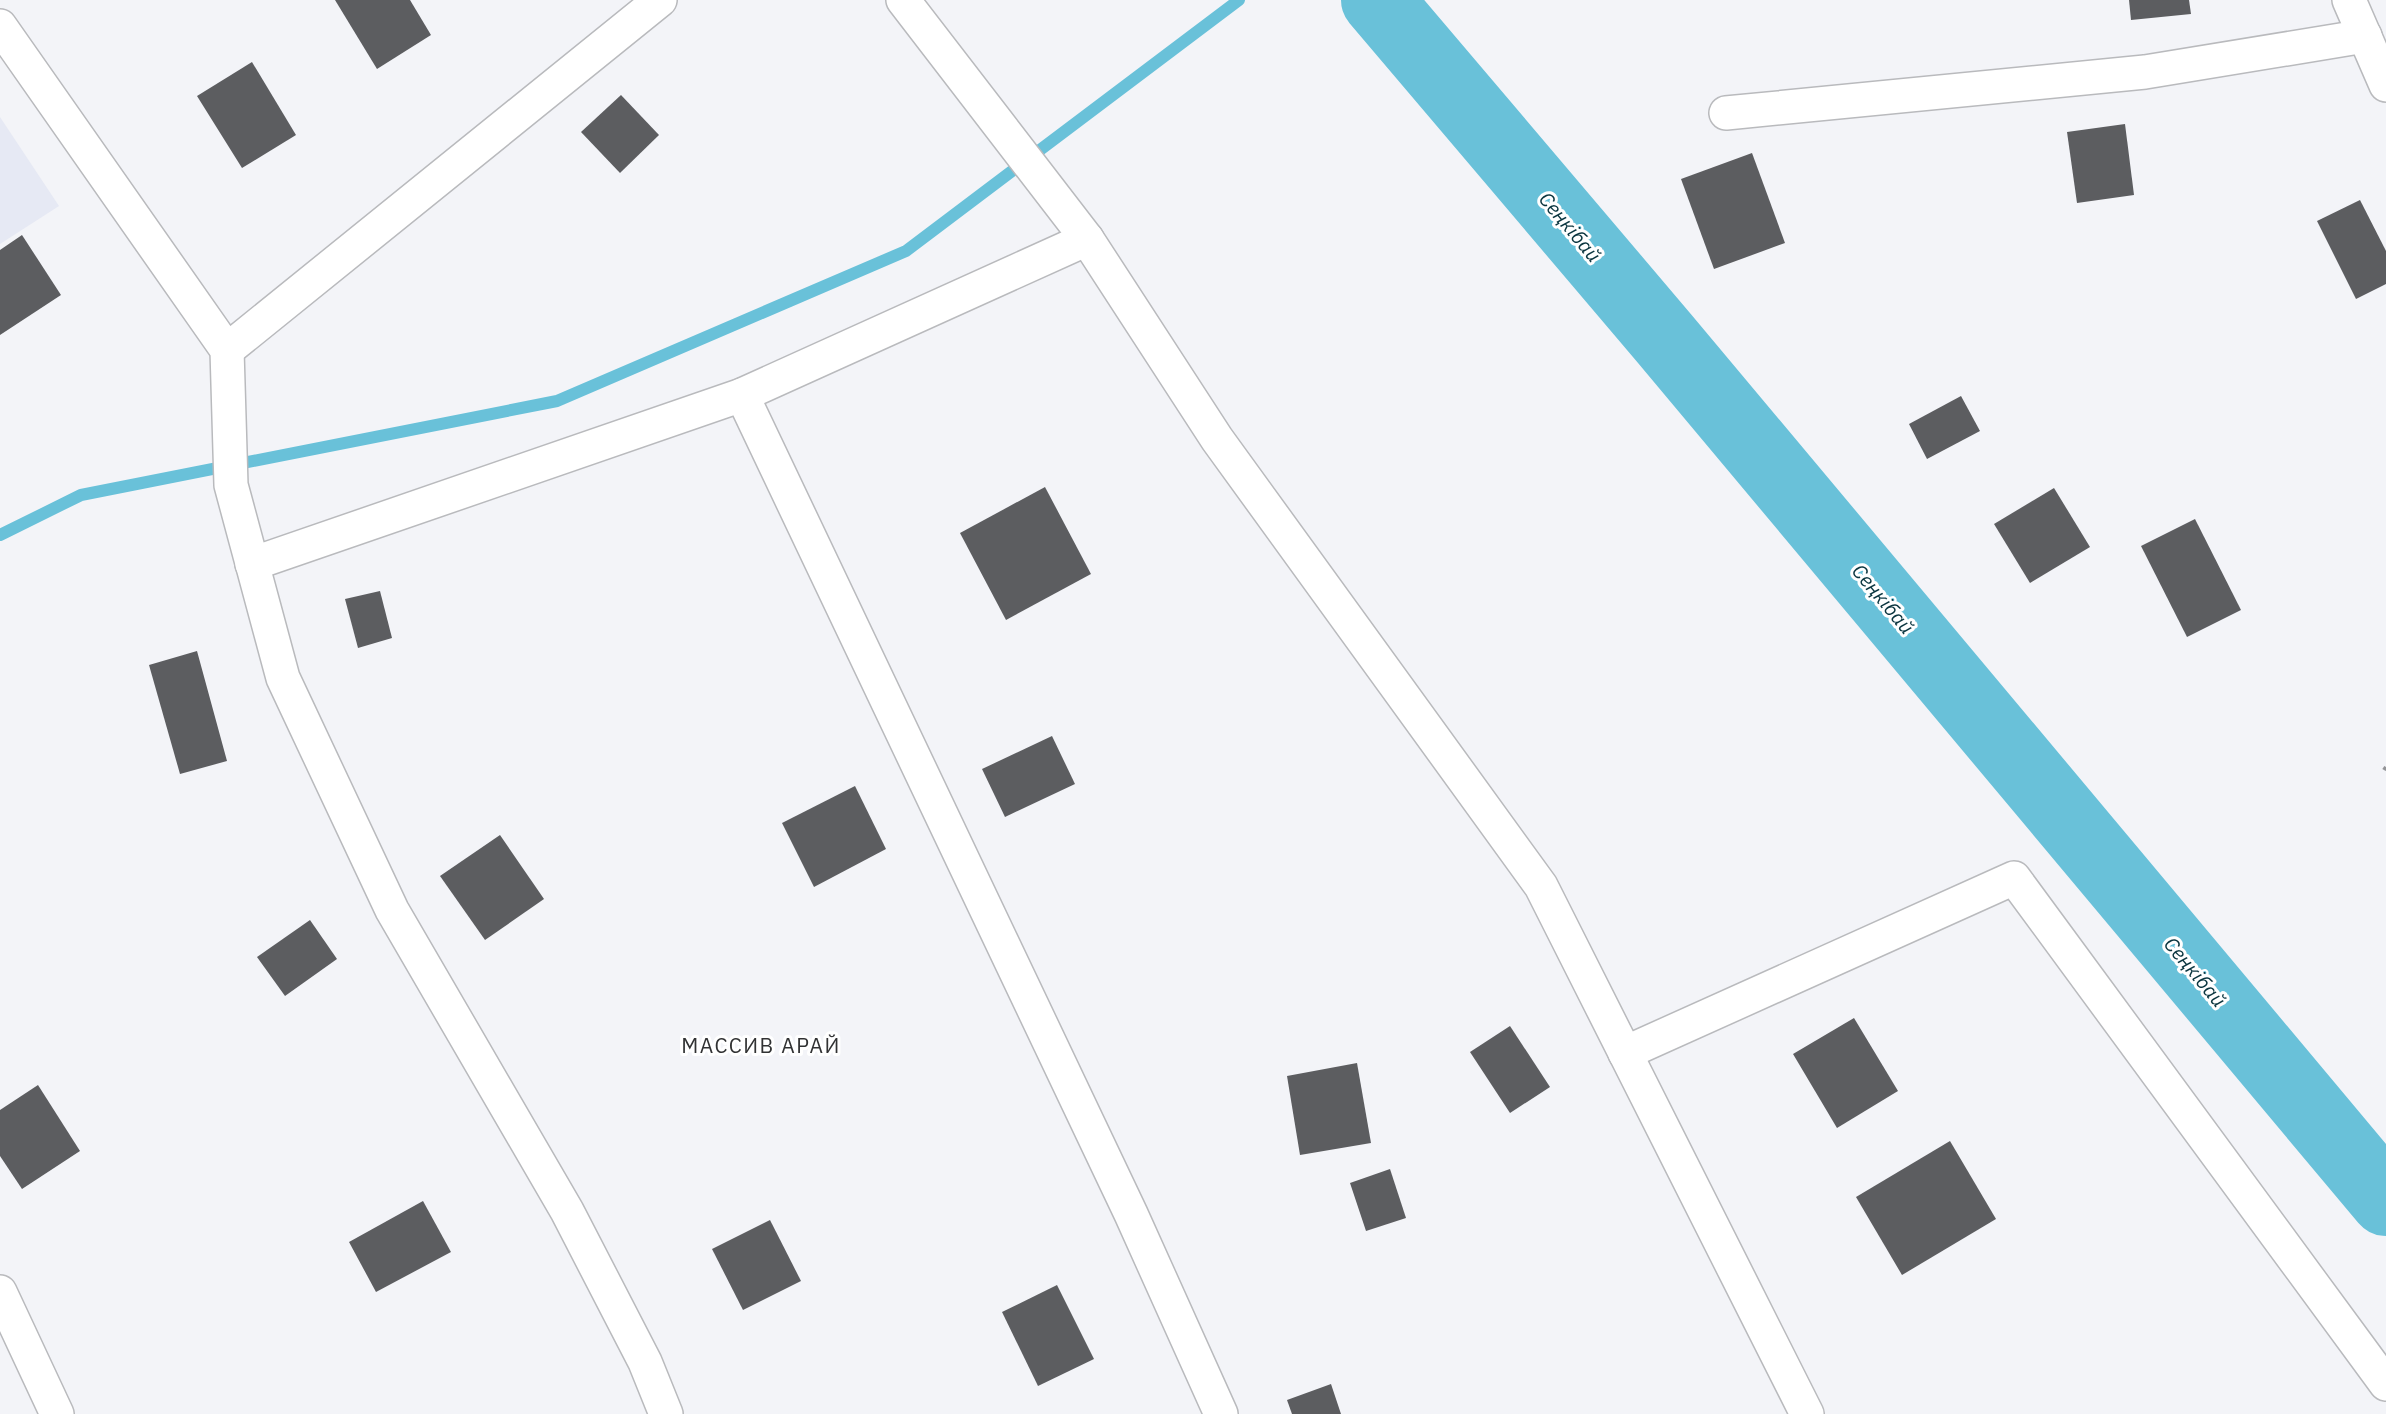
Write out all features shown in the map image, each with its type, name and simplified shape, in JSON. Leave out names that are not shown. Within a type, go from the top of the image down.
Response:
[{"type":"street","points":[[227,350],[660,0]]},
{"type":"street","points":[[903,0],[1087,239],[1216,439],[1541,886],[1807,1414]]},
{"type":"street","points":[[2357,1],[2365,36],[2386,85]]},
{"type":"street","points":[[0,26],[227,350],[231,485],[284,678],[392,909],[567,1211],[645,1362],[666,1414]]},
{"type":"street","points":[[1726,113],[2145,72],[2365,36]]},
{"type":"street","points":[[252,564],[742,395],[1087,239]]},
{"type":"street","points":[[742,395],[1131,1214],[1221,1414]]},
{"type":"street","points":[[1625,1053],[2014,878],[2386,1384]]},
{"type":"street","points":[[0,1292],[57,1414]]},
{"type":"shaded area","points":[[0,117],[59,206],[0,244]]},
{"type":"building","points":[[335,0],[410,0],[431,35],[377,69]]},
{"type":"building","points":[[2129,0],[2189,0],[2191,14],[2131,20]]},
{"type":"building","points":[[252,62],[296,135],[242,168],[197,96]]},
{"type":"building","points":[[621,95],[659,135],[620,173],[581,132]]},
{"type":"building","points":[[2125,124],[2134,195],[2077,203],[2067,132]]},
{"type":"building","points":[[1752,153],[1785,243],[1714,269],[1681,179]]},
{"type":"building","points":[[2360,200],[2386,251],[2386,284],[2356,299],[2317,221]]},
{"type":"building","points":[[22,235],[61,295],[0,335],[0,250]]},
{"type":"building","points":[[1961,396],[1980,431],[1927,459],[1909,424]]},
{"type":"building","points":[[1045,487],[1091,574],[1006,620],[960,533]]},
{"type":"building","points":[[2054,488],[2090,547],[2030,583],[1994,524]]},
{"type":"building","points":[[2195,519],[2241,610],[2187,637],[2141,546]]},
{"type":"building","points":[[380,591],[392,638],[358,648],[345,599]]},
{"type":"building","points":[[197,651],[227,761],[180,774],[149,665]]},
{"type":"building","points":[[1052,736],[1075,784],[1005,817],[982,769]]},
{"type":"building","points":[[855,786],[886,849],[814,887],[782,823]]},
{"type":"building","points":[[500,835],[544,899],[485,940],[440,876]]},
{"type":"building","points":[[310,920],[337,959],[285,996],[257,957]]},
{"type":"building","points":[[1854,1018],[1898,1091],[1837,1128],[1793,1054]]},
{"type":"building","points":[[1510,1026],[1550,1087],[1510,1113],[1470,1052]]},
{"type":"building","points":[[1357,1063],[1371,1143],[1300,1155],[1287,1076]]},
{"type":"building","points":[[38,1085],[80,1151],[22,1189],[0,1156],[0,1110]]},
{"type":"building","points":[[1950,1141],[1996,1219],[1902,1275],[1856,1197]]},
{"type":"building","points":[[1390,1169],[1406,1218],[1366,1231],[1350,1183]]},
{"type":"building","points":[[423,1201],[451,1252],[376,1292],[349,1242]]},
{"type":"building","points":[[770,1220],[801,1281],[743,1310],[712,1249]]},
{"type":"building","points":[[1057,1285],[1094,1359],[1038,1386],[1002,1312]]},
{"type":"building","points":[[1331,1384],[1341,1414],[1292,1414],[1287,1400]]},
{"type":"waterway","points":[[0,535],[81,495],[557,401],[906,251],[1239,0]]},
{"type":"waterway","name":"Сеңкібай","points":[[1377,0],[1664,338],[2386,1200]]},
{"type":"district","name":"МАССИВ АРАЙ","points":[[761,1046]]}]
